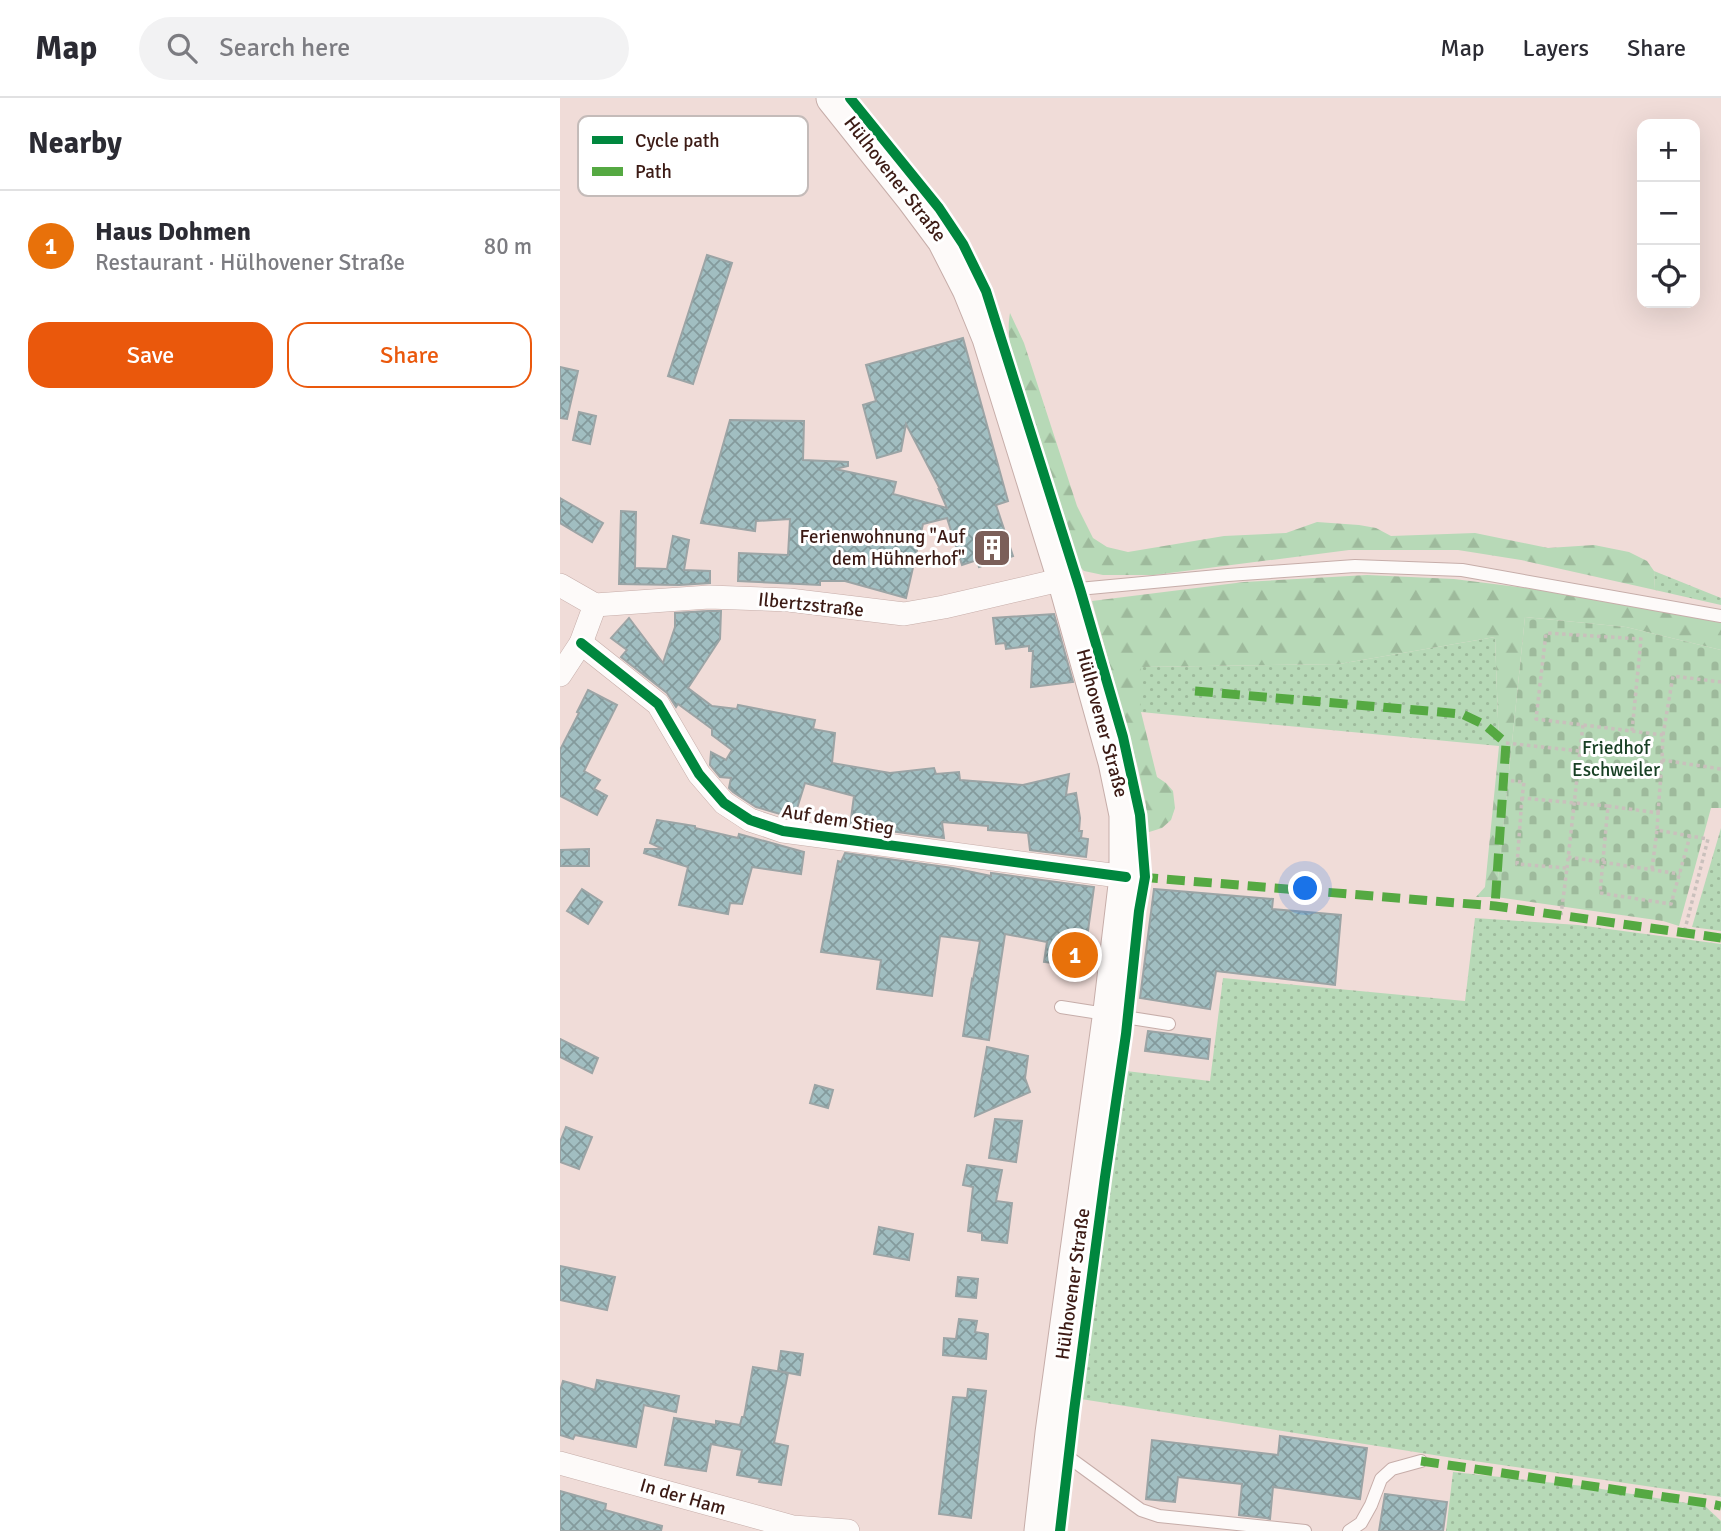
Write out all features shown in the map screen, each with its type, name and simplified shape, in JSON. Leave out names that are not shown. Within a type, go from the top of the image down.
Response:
[{"type":"main road","name":"Hülhovener Straße","points":[[832,98],[944,240],[969,289],[989,338],[1065,585],[1115,762],[1126,814],[1126,877],[1041,1531]]},
{"type":"street","points":[[560,585],[595,605],[581,643],[560,675]]},
{"type":"street","name":"Ilbertzstraße","points":[[595,605],[722,598],[789,600],[904,614],[1065,585]]},
{"type":"street","name":"Auf dem Stieg","points":[[581,643],[658,704],[699,774],[724,803],[750,820],[783,831],[1126,877]]},
{"type":"street","name":"In der Ham","points":[[560,1463],[793,1529],[848,1531]]},
{"type":"lane","points":[[1065,585],[1355,566],[1462,569],[1721,616]]},
{"type":"lane","points":[[1061,1007],[1169,1024]]},
{"type":"lane","points":[[1049,1456],[1071,1459],[1141,1510],[1159,1516],[1305,1531]]},
{"type":"lane","points":[[1349,1531],[1361,1523],[1381,1479],[1392,1469],[1421,1461]]},
{"type":"path","points":[[1632,731],[1641,639],[1546,633],[1536,719],[1663,735]]},
{"type":"path","points":[[1653,869],[1663,735],[1673,676],[1721,682]]},
{"type":"path","points":[[1561,915],[1583,725]]},
{"type":"path","points":[[1506,743],[1627,755]]},
{"type":"path","points":[[1662,760],[1721,769]]},
{"type":"path","points":[[1504,780],[1524,782],[1517,863],[1567,868]]},
{"type":"path","points":[[1522,798],[1658,813]]},
{"type":"path","points":[[1608,806],[1600,893],[1671,904],[1690,836]]},
{"type":"path","points":[[1657,830],[1708,839],[1684,933]]},
{"type":"path","points":[[1569,857],[1680,874]]},
{"type":"green space","points":[[1010,313],[1024,343],[1077,506],[1093,538],[1107,547],[1128,552],[1224,536],[1286,533],[1317,522],[1376,528],[1391,536],[1475,533],[1548,548],[1594,545],[1629,552],[1647,561],[1654,571],[1655,590],[1521,560],[1458,550],[1349,550],[1154,575],[1103,575],[1084,571],[1077,564],[1017,376],[1009,337]]},
{"type":"green space","points":[[1654,571],[1721,598],[1721,605],[1655,590]]},
{"type":"green space","points":[[1367,575],[1454,579],[1653,604],[1721,620],[1721,650],[1626,627],[1525,617],[1496,897],[1476,897],[1485,887],[1499,746],[1495,637],[1339,664],[1141,667],[1141,712],[1157,777],[1173,791],[1175,808],[1171,820],[1162,828],[1146,833],[1146,805],[1138,768],[1092,601],[1244,582]]},
{"type":"green space","name":"Friedhof Eschweiler","points":[[1525,617],[1626,627],[1721,650],[1721,808],[1711,808],[1679,926],[1663,921],[1496,897]]},
{"type":"green space","points":[[1495,637],[1499,746],[1141,712],[1141,667],[1339,664]]},
{"type":"green space","points":[[1721,828],[1721,931],[1692,927]]},
{"type":"green space","points":[[1475,918],[1578,925],[1721,944],[1721,1497],[1081,1399],[1126,1071],[1210,1081],[1223,978],[1465,1001]]},
{"type":"green space","points":[[1453,1472],[1583,1486],[1705,1506],[1721,1521],[1721,1531],[1446,1531]]},
{"type":"building","points":[[707,255],[732,263],[693,384],[668,376]]},
{"type":"building","points":[[963,338],[1008,501],[996,505],[1013,556],[979,567],[977,560],[962,565],[947,518],[923,524],[906,598],[845,581],[820,581],[820,585],[738,581],[739,553],[788,555],[790,519],[756,521],[755,531],[701,523],[730,420],[804,421],[803,460],[848,462],[848,466],[835,469],[896,482],[893,494],[947,508],[906,424],[901,451],[877,458],[863,405],[876,401],[866,365]]},
{"type":"building","points":[[560,367],[578,371],[567,419],[560,418]]},
{"type":"building","points":[[579,412],[596,416],[590,444],[573,440]]},
{"type":"building","points":[[560,498],[603,523],[592,542],[560,523]]},
{"type":"building","points":[[621,511],[636,512],[635,568],[667,569],[673,536],[689,540],[684,570],[710,571],[710,583],[619,584]]},
{"type":"building","points":[[721,611],[720,639],[688,688],[712,706],[737,709],[738,705],[815,720],[813,729],[835,733],[832,763],[890,773],[934,768],[936,774],[959,772],[960,780],[1023,785],[1069,774],[1066,795],[1076,793],[1079,831],[1082,831],[1081,838],[1088,839],[1086,857],[1030,850],[1028,833],[988,830],[988,826],[942,822],[944,838],[850,826],[854,796],[805,783],[794,818],[756,807],[729,788],[731,778],[720,777],[710,765],[711,752],[726,760],[732,750],[712,735],[712,729],[678,704],[676,707],[667,693],[621,657],[627,650],[611,638],[629,618],[663,663],[675,627],[675,613]]},
{"type":"building","points":[[1054,614],[1073,682],[1031,687],[1033,651],[1029,651],[1029,646],[1006,649],[1005,643],[996,644],[993,618]]},
{"type":"building","points":[[588,690],[617,705],[584,771],[600,780],[594,789],[607,796],[597,815],[560,796],[560,750]]},
{"type":"building","points":[[657,820],[695,826],[738,838],[739,834],[804,852],[801,874],[752,867],[742,904],[730,903],[728,914],[679,905],[688,867],[644,853],[645,849],[663,849],[650,843]]},
{"type":"building","points":[[589,849],[589,866],[560,866],[560,850]]},
{"type":"building","points":[[845,853],[991,876],[991,873],[1094,887],[1083,967],[1044,962],[1047,942],[1005,934],[989,1040],[963,1036],[980,941],[940,936],[932,996],[877,989],[881,960],[821,952],[838,861],[841,862]]},
{"type":"building","points":[[582,889],[602,902],[588,924],[567,911]]},
{"type":"building","points":[[1154,889],[1273,899],[1272,909],[1341,915],[1335,985],[1216,971],[1210,1009],[1140,998]]},
{"type":"building","points":[[1148,1031],[1210,1039],[1208,1059],[1145,1051]]},
{"type":"building","points":[[560,1039],[598,1058],[592,1073],[560,1057]]},
{"type":"building","points":[[987,1047],[1028,1056],[1025,1078],[1030,1092],[975,1116]]},
{"type":"building","points":[[815,1085],[833,1090],[828,1108],[810,1103]]},
{"type":"building","points":[[995,1119],[1022,1121],[1016,1162],[989,1158]]},
{"type":"building","points":[[566,1127],[592,1137],[579,1169],[560,1162],[560,1142]]},
{"type":"building","points":[[967,1165],[1002,1170],[996,1201],[1012,1203],[1007,1243],[982,1240],[982,1233],[968,1231],[973,1187],[963,1185]]},
{"type":"building","points":[[879,1227],[913,1234],[909,1260],[874,1254]]},
{"type":"building","points":[[560,1266],[615,1277],[607,1310],[560,1300]]},
{"type":"building","points":[[958,1277],[978,1279],[976,1298],[956,1296]]},
{"type":"building","points":[[959,1319],[977,1321],[975,1332],[988,1334],[986,1359],[943,1355],[944,1338],[956,1339]]},
{"type":"building","points":[[781,1351],[803,1354],[800,1375],[778,1371]]},
{"type":"building","points":[[753,1367],[788,1373],[774,1443],[788,1446],[781,1485],[737,1475],[742,1450],[711,1444],[706,1471],[665,1465],[674,1418],[716,1425],[716,1421],[740,1425],[744,1417]]},
{"type":"building","points":[[597,1380],[679,1396],[676,1412],[644,1405],[636,1447],[575,1435],[573,1439],[560,1435],[560,1391],[563,1381],[595,1390]]},
{"type":"building","points":[[968,1389],[986,1391],[971,1518],[939,1514],[953,1397],[967,1398]]},
{"type":"building","points":[[1280,1436],[1367,1448],[1360,1499],[1273,1487],[1270,1519],[1239,1515],[1242,1484],[1178,1477],[1175,1502],[1146,1499],[1152,1440],[1278,1455]]},
{"type":"building","points":[[560,1491],[606,1504],[605,1510],[662,1526],[661,1531],[560,1531]]},
{"type":"building","points":[[1385,1494],[1447,1502],[1443,1531],[1379,1531]]},
{"type":"marked path","points":[[1195,691],[1462,714],[1485,725],[1506,743],[1495,906]]},
{"type":"marked path","points":[[1140,877],[1495,906],[1721,938]]},
{"type":"marked path","points":[[1421,1461],[1721,1506]]},
{"type":"cycle path","points":[[850,98],[939,208],[963,244],[986,291],[1080,589],[1123,737],[1140,815],[1145,877],[1060,1531]]},
{"type":"cycle path","points":[[581,643],[658,704],[699,774],[724,803],[750,820],[783,831],[1126,877]]},
{"type":"place","name":"Ferienwohnung \"Auf dem Hühnerhof\"","points":[[992,548]]},
{"type":"place","name":"Haus Dohmen","points":[[1075,955]]}]
